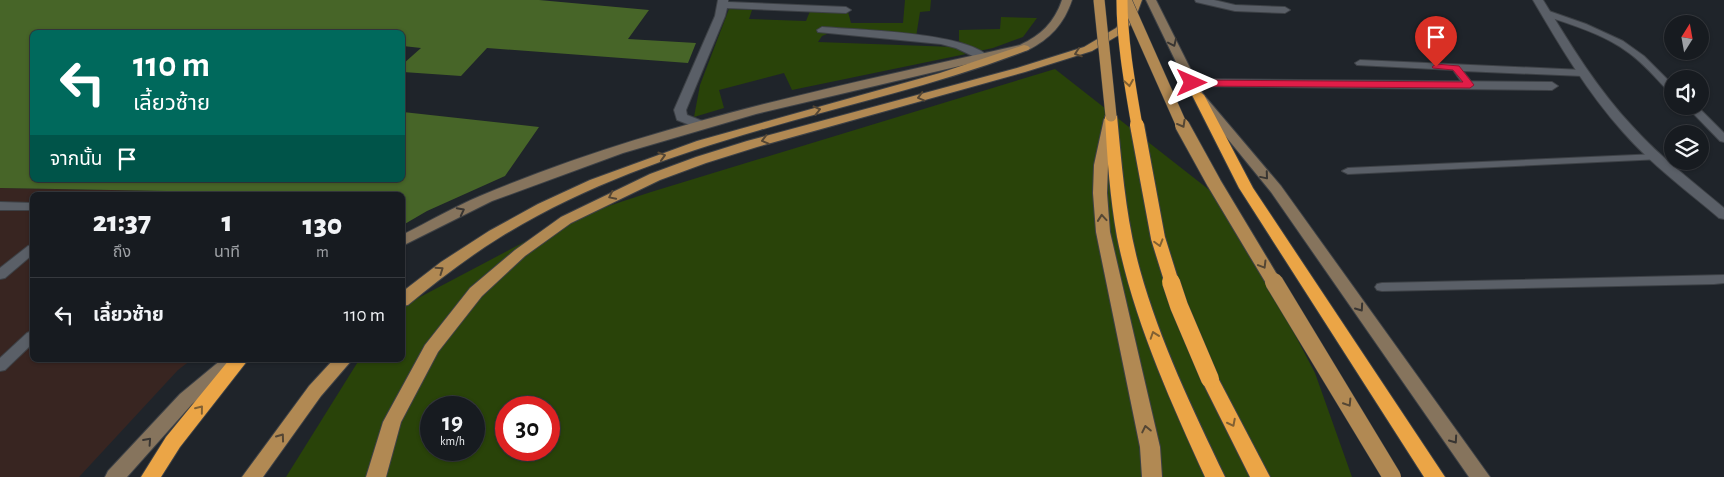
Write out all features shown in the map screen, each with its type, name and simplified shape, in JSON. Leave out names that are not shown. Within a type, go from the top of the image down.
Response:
[{"type":"highway","points":[[1124,0],[1125,52],[1158,238],[1187,324],[1210,379],[1260,477]]},
{"type":"highway","points":[[1195,89],[1246,188],[1435,477]]},
{"type":"highway","points":[[1111,116],[1120,206],[1126,239],[1142,300],[1170,381],[1215,477]]},
{"type":"highway","points":[[151,477],[174,442],[237,362]]},
{"type":"main road","points":[[1099,0],[1111,116],[1102,165],[1100,193],[1103,232],[1150,447],[1152,477]]},
{"type":"main road","points":[[1124,0],[1175,113],[1209,175],[1392,477]]},
{"type":"main road","points":[[376,477],[392,422],[431,349],[476,292],[520,253],[566,220],[655,177],[702,160],[752,144],[1030,68],[1088,49],[1120,30],[1130,19],[1137,0]]},
{"type":"main road","points":[[405,298],[428,278],[481,241],[531,214],[612,175],[654,158],[810,112],[915,85],[989,62],[1024,48]]},
{"type":"main road","points":[[252,477],[315,390],[341,362]]},
{"type":"street","points":[[405,239],[485,198],[626,146],[860,84],[1024,48],[1041,40],[1055,28],[1067,0]]},
{"type":"street","points":[[1151,0],[1195,89],[1276,190],[1480,477]]},
{"type":"street","points":[[1200,0],[1235,8],[1285,10]]},
{"type":"street","points":[[1538,0],[1583,73],[1618,119],[1657,157],[1724,215]]},
{"type":"street","points":[[700,125],[681,117],[680,110],[720,16],[723,3],[846,10]]},
{"type":"street","points":[[822,30],[941,42],[960,46],[983,57]]},
{"type":"street","points":[[1195,89],[1470,85],[1552,86]]},
{"type":"street","points":[[116,477],[186,398],[231,362]]},
{"type":"lane","points":[[1546,13],[1592,29],[1617,43],[1640,57],[1664,81]]},
{"type":"lane","points":[[1360,63],[1583,73]]},
{"type":"lane","points":[[1456,67],[1470,85]]},
{"type":"lane","points":[[1700,115],[1724,138]]},
{"type":"lane","points":[[1348,171],[1657,157]]},
{"type":"lane","points":[[0,206],[30,207]]},
{"type":"lane","points":[[0,275],[30,250]]},
{"type":"lane","points":[[1382,286],[1724,279]]},
{"type":"lane","points":[[0,366],[30,338]]},
{"type":"shaded area","points":[[0,188],[221,192],[30,192],[30,362],[188,362],[178,370],[79,477],[0,477]]},
{"type":"green space","points":[[0,0],[539,0],[649,10],[628,39],[696,43],[688,63],[487,48],[461,76],[405,72],[405,62],[421,48],[405,46],[405,30],[30,30],[30,182],[405,182],[405,112],[539,127],[505,176],[427,211],[405,224],[405,192],[221,192],[0,188]]},
{"type":"green space","points":[[905,0],[931,0],[930,11],[920,12],[916,37],[837,30],[822,36],[818,42],[954,47],[966,54],[792,90],[784,73],[719,90],[724,108],[694,117],[700,85],[729,9],[752,10],[749,19],[806,21],[810,11],[848,12],[851,23],[903,23]]},
{"type":"green space","points":[[1001,17],[1037,18],[1023,37],[993,48],[979,51],[959,41],[959,30],[1000,29]]},
{"type":"green space","points":[[1055,69],[1226,203],[1315,373],[1352,477],[286,477],[358,362],[405,362],[405,305],[566,220],[651,192]]},
{"type":"route","points":[[1192,83],[1470,85],[1456,67],[1436,67]]}]
